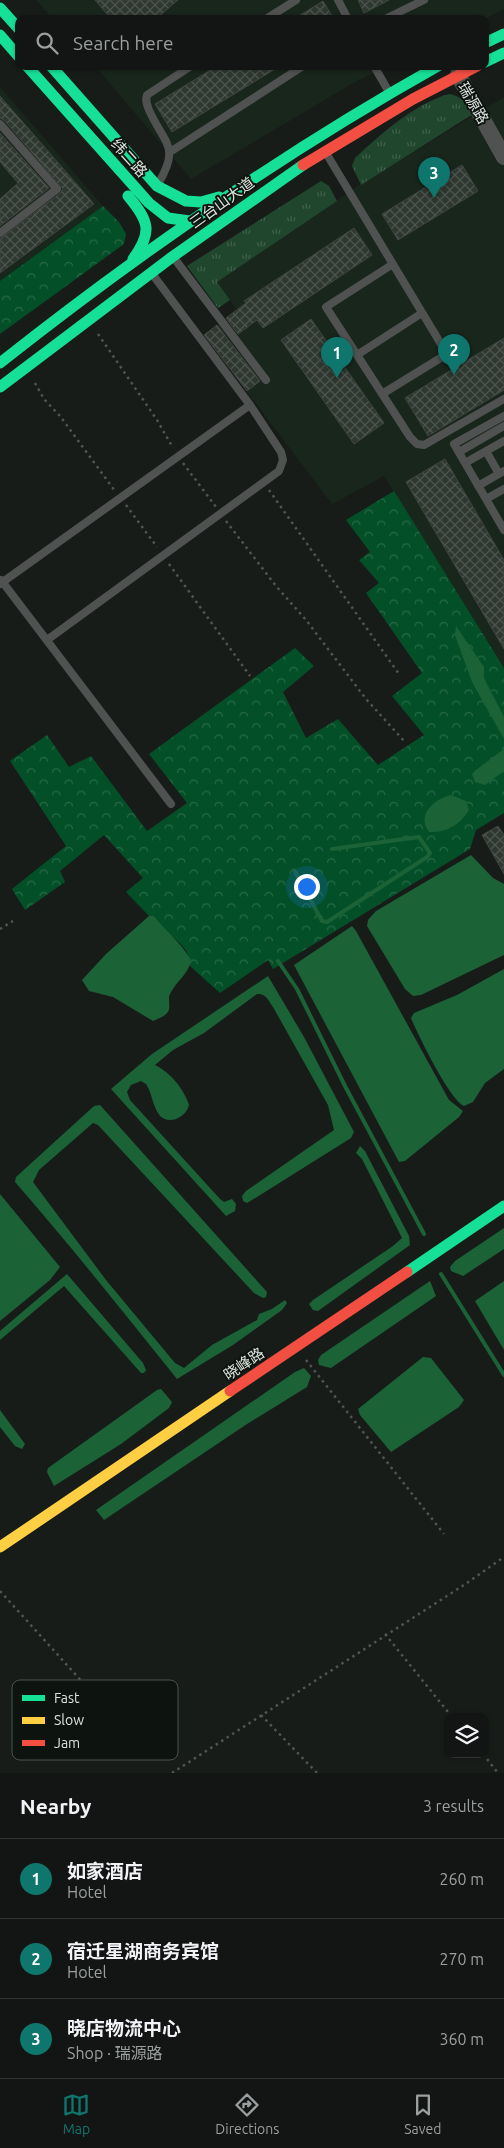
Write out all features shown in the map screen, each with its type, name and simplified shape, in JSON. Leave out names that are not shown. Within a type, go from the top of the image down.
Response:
[{"type":"street","points":[[0,8],[15,25]]},
{"type":"street","points":[[489,41],[504,34]]},
{"type":"street","points":[[0,35],[15,52]]},
{"type":"street","points":[[489,60],[504,54]]},
{"type":"street","name":"纬二路","points":[[31,70],[149,203],[168,218],[190,221],[212,220],[231,214]]},
{"type":"street","name":"纬二路","points":[[55,70],[157,186],[176,199],[194,202],[206,202],[232,192]]},
{"type":"street","name":"三台山大道","points":[[0,363],[125,268],[232,192],[316,136],[431,70]]},
{"type":"street","name":"三台山大道","points":[[0,387],[152,272],[274,184],[398,107],[469,70]]},
{"type":"street","name":"瑞源路","points":[[458,75],[504,157]]},
{"type":"street","points":[[40,80],[64,123],[140,210],[146,220],[148,235],[138,253],[125,268]]},
{"type":"street","name":"晓峰路","points":[[0,1547],[504,1206]]},
{"type":"lane","points":[[272,15],[296,0]]},
{"type":"lane","points":[[338,0],[346,15]]},
{"type":"lane","points":[[393,15],[424,0]]},
{"type":"lane","points":[[157,186],[169,166],[170,152],[168,142],[153,120],[145,100],[150,92],[184,70]]},
{"type":"lane","points":[[170,152],[297,70]]},
{"type":"lane","points":[[376,70],[390,92]]},
{"type":"lane","points":[[0,124],[57,189],[0,233]]},
{"type":"lane","points":[[316,136],[447,354],[382,394]]},
{"type":"lane","points":[[47,640],[279,471],[283,460],[281,452],[250,405],[141,257]]},
{"type":"lane","points":[[173,257],[266,380]]},
{"type":"lane","points":[[393,264],[326,307],[410,437],[417,444],[424,445],[504,399]]},
{"type":"lane","points":[[357,355],[422,313]]},
{"type":"lane","points":[[171,804],[1,581],[250,405]]},
{"type":"lane","points":[[504,416],[454,444],[504,530]]},
{"type":"lane","points":[[459,452],[504,426]]},
{"type":"lane","points":[[465,463],[504,441]]},
{"type":"lane","points":[[478,486],[501,472],[486,451]]},
{"type":"lane","points":[[486,499],[504,489]]},
{"type":"lane","points":[[495,514],[504,517]]},
{"type":"path","points":[[88,320],[158,420],[178,457],[366,699],[405,742]]},
{"type":"path","points":[[25,368],[44,399],[60,416],[250,676]]},
{"type":"path","points":[[263,483],[399,674]]},
{"type":"path","points":[[0,929],[13,922]]},
{"type":"path","points":[[296,1346],[333,1397],[444,1534]]},
{"type":"path","points":[[172,1773],[385,1634],[464,1585],[504,1557]]},
{"type":"path","points":[[0,1590],[81,1680]]},
{"type":"path","points":[[385,1634],[449,1713]]},
{"type":"path","points":[[261,1715],[317,1773]]},
{"type":"path","points":[[486,1758],[498,1773]]},
{"type":"shaded area","points":[[36,0],[504,0],[504,9],[489,17],[489,15],[49,15]]},
{"type":"shaded area","points":[[98,70],[380,70],[355,82],[191,179]]},
{"type":"shaded area","points":[[0,87],[103,206],[0,281]]},
{"type":"shaded area","points":[[504,97],[504,668],[384,476],[332,504],[204,335],[237,310],[217,282],[361,184]]},
{"type":"shaded area","points":[[456,626],[484,667],[484,678],[504,717],[504,739],[472,682],[455,635]]},
{"type":"shaded area","points":[[504,749],[504,771],[485,785],[475,782],[472,774]]},
{"type":"shaded area","points":[[451,795],[466,801],[469,810],[452,827],[441,831],[429,832],[425,820],[426,814],[433,804]]},
{"type":"shaded area","points":[[471,855],[493,878],[504,884],[504,955],[421,995],[413,996],[405,989],[367,926],[368,920],[376,911]]},
{"type":"shaded area","points":[[149,916],[154,916],[191,960],[188,969],[170,994],[168,1011],[164,1016],[153,1021],[113,997],[89,991],[82,980],[106,954]]},
{"type":"shaded area","points":[[352,926],[449,1100],[463,1111],[459,1117],[405,1161],[399,1162],[294,965]]},
{"type":"shaded area","points":[[504,969],[504,1069],[485,1083],[473,1102],[464,1106],[458,1101],[443,1080],[411,1018],[414,1013],[457,995]]},
{"type":"shaded area","points":[[268,976],[304,1037],[354,1132],[351,1138],[247,1203],[243,1201],[242,1196],[246,1191],[334,1130],[328,1105],[273,1007],[266,997],[260,994],[257,994],[204,1033],[173,1050],[155,1065],[171,1077],[184,1093],[189,1105],[183,1115],[176,1119],[168,1120],[163,1118],[155,1108],[149,1089],[141,1081],[131,1085],[127,1092],[130,1100],[220,1199],[224,1202],[232,1199],[236,1204],[235,1211],[226,1216],[111,1089],[152,1054]]},
{"type":"shaded area","points":[[100,1105],[267,1292],[266,1297],[263,1298],[254,1293],[98,1125],[93,1123],[39,1170],[33,1182],[106,1280],[175,1363],[184,1368],[212,1345],[257,1320],[259,1314],[272,1309],[285,1300],[287,1303],[282,1310],[233,1345],[177,1379],[77,1255],[15,1182],[16,1177],[94,1106]]},
{"type":"shaded area","points":[[360,1146],[365,1151],[409,1236],[410,1245],[318,1311],[313,1310],[309,1304],[313,1300],[402,1238],[362,1159],[356,1153]]},
{"type":"shaded area","points":[[0,1194],[60,1267],[50,1280],[0,1321]]},
{"type":"shaded area","points":[[504,1228],[504,1249],[463,1276],[451,1271],[450,1267],[455,1261]]},
{"type":"shaded area","points":[[67,1274],[143,1363],[146,1370],[144,1373],[141,1373],[64,1286],[0,1340],[0,1331]]},
{"type":"shaded area","points":[[430,1281],[436,1296],[331,1368],[319,1365],[318,1360],[321,1355]]},
{"type":"shaded area","points":[[504,1281],[504,1350],[475,1301]]},
{"type":"shaded area","points":[[423,1357],[431,1358],[464,1400],[459,1407],[391,1452],[360,1415],[358,1409]]},
{"type":"shaded area","points":[[304,1368],[311,1376],[307,1387],[247,1424],[104,1520],[96,1510],[295,1372]]},
{"type":"shaded area","points":[[161,1389],[172,1402],[169,1408],[121,1444],[54,1486],[47,1472],[48,1468]]},
{"type":"shaded area","points":[[0,1410],[25,1444],[22,1449],[15,1446],[0,1427]]},
{"type":"green space","points":[[449,94],[466,104],[473,114],[361,185],[352,166],[355,158],[411,112]]},
{"type":"green space","points":[[321,181],[329,186],[337,201],[217,282],[230,300],[218,308],[187,266]]},
{"type":"green space","points":[[103,206],[119,222],[126,234],[124,244],[0,334],[0,281]]},
{"type":"green space","points":[[394,491],[504,668],[504,813],[476,830],[470,849],[273,969],[268,960],[220,993],[190,966],[186,950],[175,938],[166,932],[154,916],[149,916],[126,892],[143,878],[104,835],[60,871],[65,882],[25,910],[12,889],[66,846],[10,761],[47,735],[69,767],[91,756],[147,831],[187,803],[149,754],[295,648],[314,666],[283,692],[306,738],[338,719],[378,765],[424,735],[392,696],[422,673],[366,593],[379,583],[359,560],[370,552],[346,520]]},
{"type":"building","points":[[95,0],[178,0],[161,15],[108,15]]},
{"type":"building","points":[[358,0],[389,0],[364,13]]},
{"type":"building","points":[[323,1],[332,15],[300,15]]},
{"type":"building","points":[[210,70],[273,70],[172,132],[155,104]]},
{"type":"building","points":[[0,96],[94,204],[0,273],[0,239],[63,189],[4,120],[0,118]]},
{"type":"building","points":[[0,133],[49,188],[0,226],[0,199],[18,183],[0,162]]},
{"type":"building","points":[[462,165],[478,191],[398,240],[382,214]]},
{"type":"building","points":[[354,228],[372,255],[263,328],[257,320],[238,334],[226,318],[246,303],[244,301]]},
{"type":"building","points":[[311,319],[384,423],[354,444],[281,340]]},
{"type":"building","points":[[217,325],[260,381],[247,391],[204,335]]},
{"type":"building","points":[[504,338],[504,390],[428,436],[405,398]]},
{"type":"building","points":[[445,459],[504,560],[504,649],[406,482]]},
{"type":"building","points":[[498,826],[504,835],[504,874],[482,835]]},
{"type":"waterway","points":[[294,870],[322,921],[327,922],[427,857],[430,853],[419,837],[332,849]]},
{"type":"waterway","points":[[278,961],[297,989],[345,1086],[424,1234]]},
{"type":"waterway","points":[[441,1274],[504,1375]]},
{"type":"traffic: fast","points":[[0,8],[15,25]]},
{"type":"traffic: fast","points":[[489,41],[504,34]]},
{"type":"traffic: fast","points":[[0,35],[15,52]]},
{"type":"traffic: fast","points":[[489,60],[504,53]]},
{"type":"traffic: fast","points":[[31,70],[149,203],[168,218],[197,222]]},
{"type":"traffic: fast","points":[[55,70],[157,186],[186,201],[201,202],[219,197]]},
{"type":"traffic: fast","points":[[0,363],[105,282],[213,206],[380,99],[431,70]]},
{"type":"traffic: fast","points":[[0,387],[172,257],[303,165]]},
{"type":"traffic: fast","points":[[128,196],[140,213],[146,227],[144,241],[133,259]]},
{"type":"traffic: fast","points":[[407,1272],[504,1206]]},
{"type":"traffic: slow","points":[[0,1547],[230,1391]]},
{"type":"traffic: jam","points":[[303,165],[413,99],[469,70]]},
{"type":"traffic: jam","points":[[230,1391],[407,1272]]},
{"type":"place","name":"晓店物流中心","points":[[434,198]]},
{"type":"place","name":"宿迁星湖商务宾馆","points":[[454,375]]},
{"type":"place","name":"如家酒店","points":[[337,378]]}]
